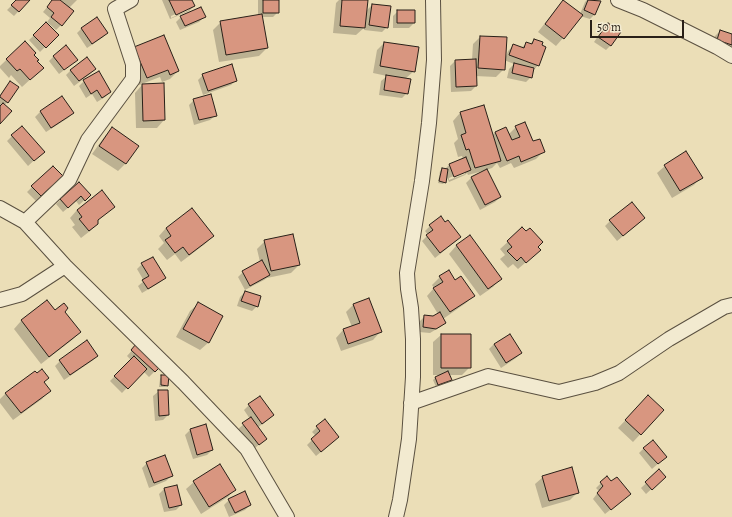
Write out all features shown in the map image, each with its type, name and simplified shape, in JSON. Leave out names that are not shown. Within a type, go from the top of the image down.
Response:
[{"type":"street","points":[[25,222],[69,180],[88,140],[133,79],[133,64],[115,9],[131,0]]},
{"type":"street","points":[[396,517],[409,439],[413,339],[407,273],[422,181],[429,123],[434,60],[433,0]]},
{"type":"street","points":[[618,0],[643,10],[718,47],[732,56]]},
{"type":"street","points":[[0,208],[25,222],[65,266],[247,449],[287,517]]},
{"type":"street","points":[[0,300],[22,294],[65,266]]},
{"type":"street","points":[[411,403],[488,376],[559,392],[595,383],[619,373],[669,339],[724,307],[732,305]]},
{"type":"building","points":[[16,0],[30,0],[19,12],[11,5]]},
{"type":"building","points":[[52,0],[60,0],[74,11],[62,26],[51,17],[54,13],[47,7]]},
{"type":"building","points":[[169,0],[192,0],[195,6],[176,15]]},
{"type":"building","points":[[263,0],[279,0],[279,13],[263,13]]},
{"type":"building","points":[[342,0],[368,0],[365,28],[340,26]]},
{"type":"building","points":[[563,0],[583,15],[564,39],[545,24]]},
{"type":"building","points":[[588,0],[601,1],[595,15],[584,10]]},
{"type":"building","points":[[372,4],[391,6],[388,28],[369,25]]},
{"type":"building","points":[[201,7],[206,17],[185,26],[180,16]]},
{"type":"building","points":[[397,10],[415,10],[415,23],[397,23]]},
{"type":"building","points":[[262,14],[268,48],[226,55],[220,21]]},
{"type":"building","points":[[97,17],[108,33],[92,44],[81,28]]},
{"type":"building","points":[[46,22],[59,35],[46,48],[33,35]]},
{"type":"building","points":[[608,23],[621,32],[611,46],[598,37]]},
{"type":"building","points":[[720,30],[732,34],[732,45],[717,40]]},
{"type":"building","points":[[164,35],[179,71],[170,75],[168,70],[147,78],[134,47]]},
{"type":"building","points":[[480,36],[507,37],[505,70],[478,68]]},
{"type":"building","points":[[534,39],[543,42],[542,45],[546,47],[539,66],[509,55],[513,44],[524,48],[526,42],[532,44]]},
{"type":"building","points":[[25,41],[36,53],[34,55],[39,60],[37,61],[44,68],[30,80],[20,69],[17,71],[6,59]]},
{"type":"building","points":[[384,42],[419,47],[415,72],[380,66]]},
{"type":"building","points":[[66,45],[78,60],[64,70],[53,56]]},
{"type":"building","points":[[87,57],[96,69],[79,81],[70,70]]},
{"type":"building","points":[[476,59],[477,86],[456,87],[455,60]]},
{"type":"building","points":[[514,63],[534,68],[532,78],[512,73]]},
{"type":"building","points":[[232,64],[237,81],[208,91],[202,74]]},
{"type":"building","points":[[99,71],[111,92],[102,98],[97,90],[91,94],[83,80]]},
{"type":"building","points":[[386,75],[411,79],[408,94],[384,90]]},
{"type":"building","points":[[10,81],[19,87],[8,103],[0,96]]},
{"type":"building","points":[[164,83],[165,120],[143,121],[142,84]]},
{"type":"building","points":[[211,94],[217,116],[199,120],[193,99]]},
{"type":"building","points":[[62,96],[74,113],[51,128],[40,111]]},
{"type":"building","points":[[3,103],[12,111],[0,124],[0,106]]},
{"type":"building","points":[[484,105],[501,161],[475,168],[469,149],[466,150],[461,135],[466,133],[460,112]]},
{"type":"building","points":[[525,122],[533,141],[540,139],[545,152],[521,162],[519,156],[507,161],[495,132],[506,127],[512,140],[520,137],[515,126]]},
{"type":"building","points":[[22,126],[45,152],[34,161],[11,135]]},
{"type":"building","points":[[112,127],[139,146],[126,164],[99,146]]},
{"type":"building","points":[[686,151],[703,178],[680,191],[664,165]]},
{"type":"building","points":[[466,157],[471,170],[454,177],[449,164]]},
{"type":"building","points":[[53,166],[63,176],[41,196],[31,186]]},
{"type":"building","points":[[442,168],[448,169],[446,183],[439,181]]},
{"type":"building","points":[[487,169],[501,197],[485,205],[471,177]]},
{"type":"building","points":[[79,182],[91,195],[85,201],[81,196],[68,208],[60,199]]},
{"type":"building","points":[[102,190],[115,207],[98,220],[98,224],[89,231],[79,219],[82,217],[77,210]]},
{"type":"building","points":[[632,202],[645,218],[623,236],[609,220]]},
{"type":"building","points":[[192,208],[214,236],[189,255],[183,247],[175,253],[165,240],[171,236],[166,228]]},
{"type":"building","points":[[441,216],[445,222],[448,220],[461,237],[440,253],[426,235],[433,230],[429,225]]},
{"type":"building","points":[[522,227],[526,231],[530,228],[543,242],[538,247],[541,250],[526,263],[521,257],[517,261],[507,251],[512,247],[507,241]]},
{"type":"building","points":[[293,234],[300,265],[271,271],[264,240]]},
{"type":"building","points":[[470,235],[502,279],[488,289],[456,245]]},
{"type":"building","points":[[153,257],[166,278],[148,289],[142,280],[149,276],[141,263]]},
{"type":"building","points":[[262,260],[270,275],[250,286],[242,271]]},
{"type":"building","points":[[449,270],[455,280],[461,276],[475,296],[450,312],[433,288],[443,282],[439,276]]},
{"type":"building","points":[[245,291],[261,296],[258,307],[241,301]]},
{"type":"building","points":[[369,298],[382,332],[348,344],[343,329],[360,323],[353,304]]},
{"type":"building","points":[[47,300],[55,310],[64,303],[68,308],[65,312],[81,332],[49,357],[21,320]]},
{"type":"building","points":[[198,302],[223,316],[209,343],[183,329]]},
{"type":"building","points":[[440,312],[446,323],[436,329],[423,327],[424,315],[433,316]]},
{"type":"building","points":[[441,334],[471,334],[471,368],[441,368]]},
{"type":"building","points":[[510,334],[522,353],[506,363],[494,344]]},
{"type":"building","points":[[87,340],[98,356],[70,375],[59,360]]},
{"type":"building","points":[[136,344],[160,367],[155,372],[131,350]]},
{"type":"building","points":[[134,356],[147,369],[128,389],[114,376]]},
{"type":"building","points":[[42,369],[49,378],[44,382],[51,391],[21,413],[5,393],[35,371],[37,373]]},
{"type":"building","points":[[448,371],[452,380],[438,385],[435,377]]},
{"type":"building","points":[[161,375],[169,375],[168,386],[161,385]]},
{"type":"building","points":[[158,390],[168,390],[169,415],[159,416]]},
{"type":"building","points":[[648,395],[664,410],[641,435],[625,420]]},
{"type":"building","points":[[260,396],[274,415],[262,424],[248,404]]},
{"type":"building","points":[[251,417],[267,439],[259,445],[242,423]]},
{"type":"building","points":[[325,419],[339,437],[321,452],[311,439],[320,431],[316,426]]},
{"type":"building","points":[[206,424],[213,450],[197,455],[190,429]]},
{"type":"building","points":[[653,440],[667,457],[658,464],[643,448]]},
{"type":"building","points":[[165,455],[173,476],[154,483],[146,462]]},
{"type":"building","points":[[220,464],[236,490],[209,507],[193,481]]},
{"type":"building","points":[[572,467],[579,493],[549,501],[542,476]]},
{"type":"building","points":[[659,469],[666,477],[652,490],[645,482]]},
{"type":"building","points":[[607,476],[611,481],[617,477],[631,494],[611,510],[597,493],[603,486],[600,482]]},
{"type":"building","points":[[177,485],[182,505],[169,508],[164,488]]},
{"type":"building","points":[[245,491],[251,505],[235,513],[228,499]]}]
